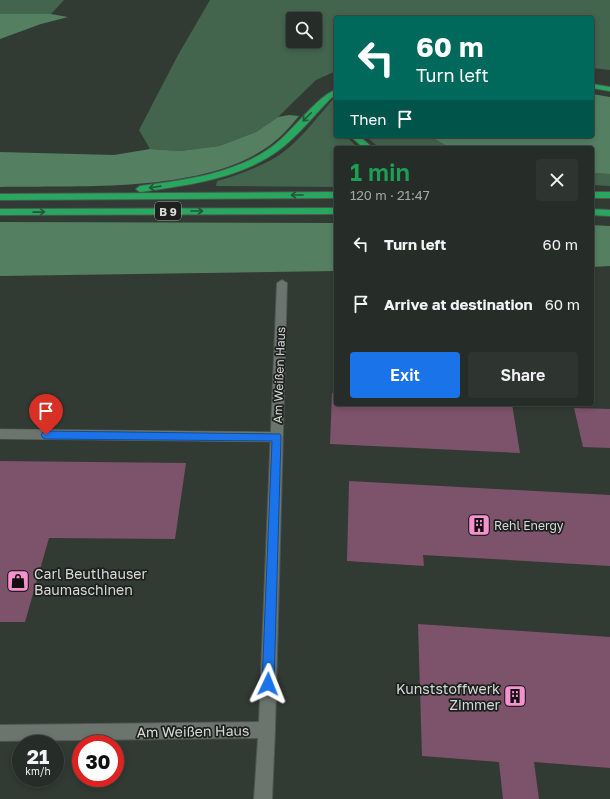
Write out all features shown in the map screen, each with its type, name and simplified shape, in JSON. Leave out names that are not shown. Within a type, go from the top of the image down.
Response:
[{"type":"highway","points":[[594,86],[610,89]]},
{"type":"highway","points":[[95,196],[173,185],[226,172],[256,161],[276,148],[328,96],[334,93]]},
{"type":"highway","points":[[356,138],[366,146]]},
{"type":"highway","name":"B 9","points":[[0,197],[334,195]]},
{"type":"highway","points":[[594,195],[610,195]]},
{"type":"highway","name":"B 9","points":[[0,212],[334,211]]},
{"type":"highway","points":[[594,212],[610,213]]},
{"type":"street","name":"Am Weißen Haus","points":[[263,799],[267,730],[282,283]]},
{"type":"street","name":"Am Weißen Haus","points":[[0,733],[267,730]]},
{"type":"lane","points":[[0,434],[276,437]]},
{"type":"green space","points":[[0,0],[64,0],[51,14],[0,14]]},
{"type":"green space","points":[[210,0],[610,0],[610,70],[594,68],[594,16],[334,16],[334,72],[316,80],[278,117],[256,132],[219,146],[180,151],[150,149],[139,130],[178,55]]},
{"type":"green space","points":[[0,14],[51,14],[68,17],[41,24],[0,39]]},
{"type":"green space","points":[[594,94],[610,97],[610,174],[594,173],[594,146],[445,145],[433,138],[594,138]]},
{"type":"green space","points":[[334,98],[334,138],[348,138],[356,146],[334,146],[334,187],[216,186],[217,181],[238,175],[271,160],[289,147],[306,131]]},
{"type":"green space","points":[[289,115],[299,116],[285,132],[269,146],[241,161],[210,172],[175,180],[139,184],[102,186],[0,187],[0,152],[114,155],[150,149],[180,151],[219,146],[256,132],[278,117]]},
{"type":"green space","points":[[368,138],[433,138],[448,146],[378,146]]},
{"type":"green space","points":[[594,173],[610,174],[610,186],[594,185]]},
{"type":"green space","points":[[0,222],[334,223],[334,271],[0,276]]},
{"type":"green space","points":[[594,225],[610,226],[610,266],[594,267]]},
{"type":"building","points":[[332,393],[334,393],[334,406],[512,406],[520,453],[330,444]]},
{"type":"building","points":[[574,408],[610,409],[610,448],[583,447]]},
{"type":"building","name":"Carl Beutlhauser Baumaschinen","points":[[0,461],[186,463],[175,539],[49,538],[25,622],[0,622]]},
{"type":"building","name":"Rehl Energy","points":[[349,481],[610,495],[610,566],[423,555],[424,566],[347,561]]},
{"type":"building","name":"Kunststoffwerk Zimmer","points":[[418,624],[610,637],[610,768],[534,762],[539,799],[503,799],[499,762],[422,756]]},
{"type":"place","name":"Rehl Energy","points":[[479,525]]},
{"type":"place","name":"Carl Beutlhauser Baumaschinen","points":[[18,581]]},
{"type":"place","name":"Kunststoffwerk Zimmer","points":[[515,696]]},
{"type":"route","points":[[46,435],[276,437],[268,684]]}]
